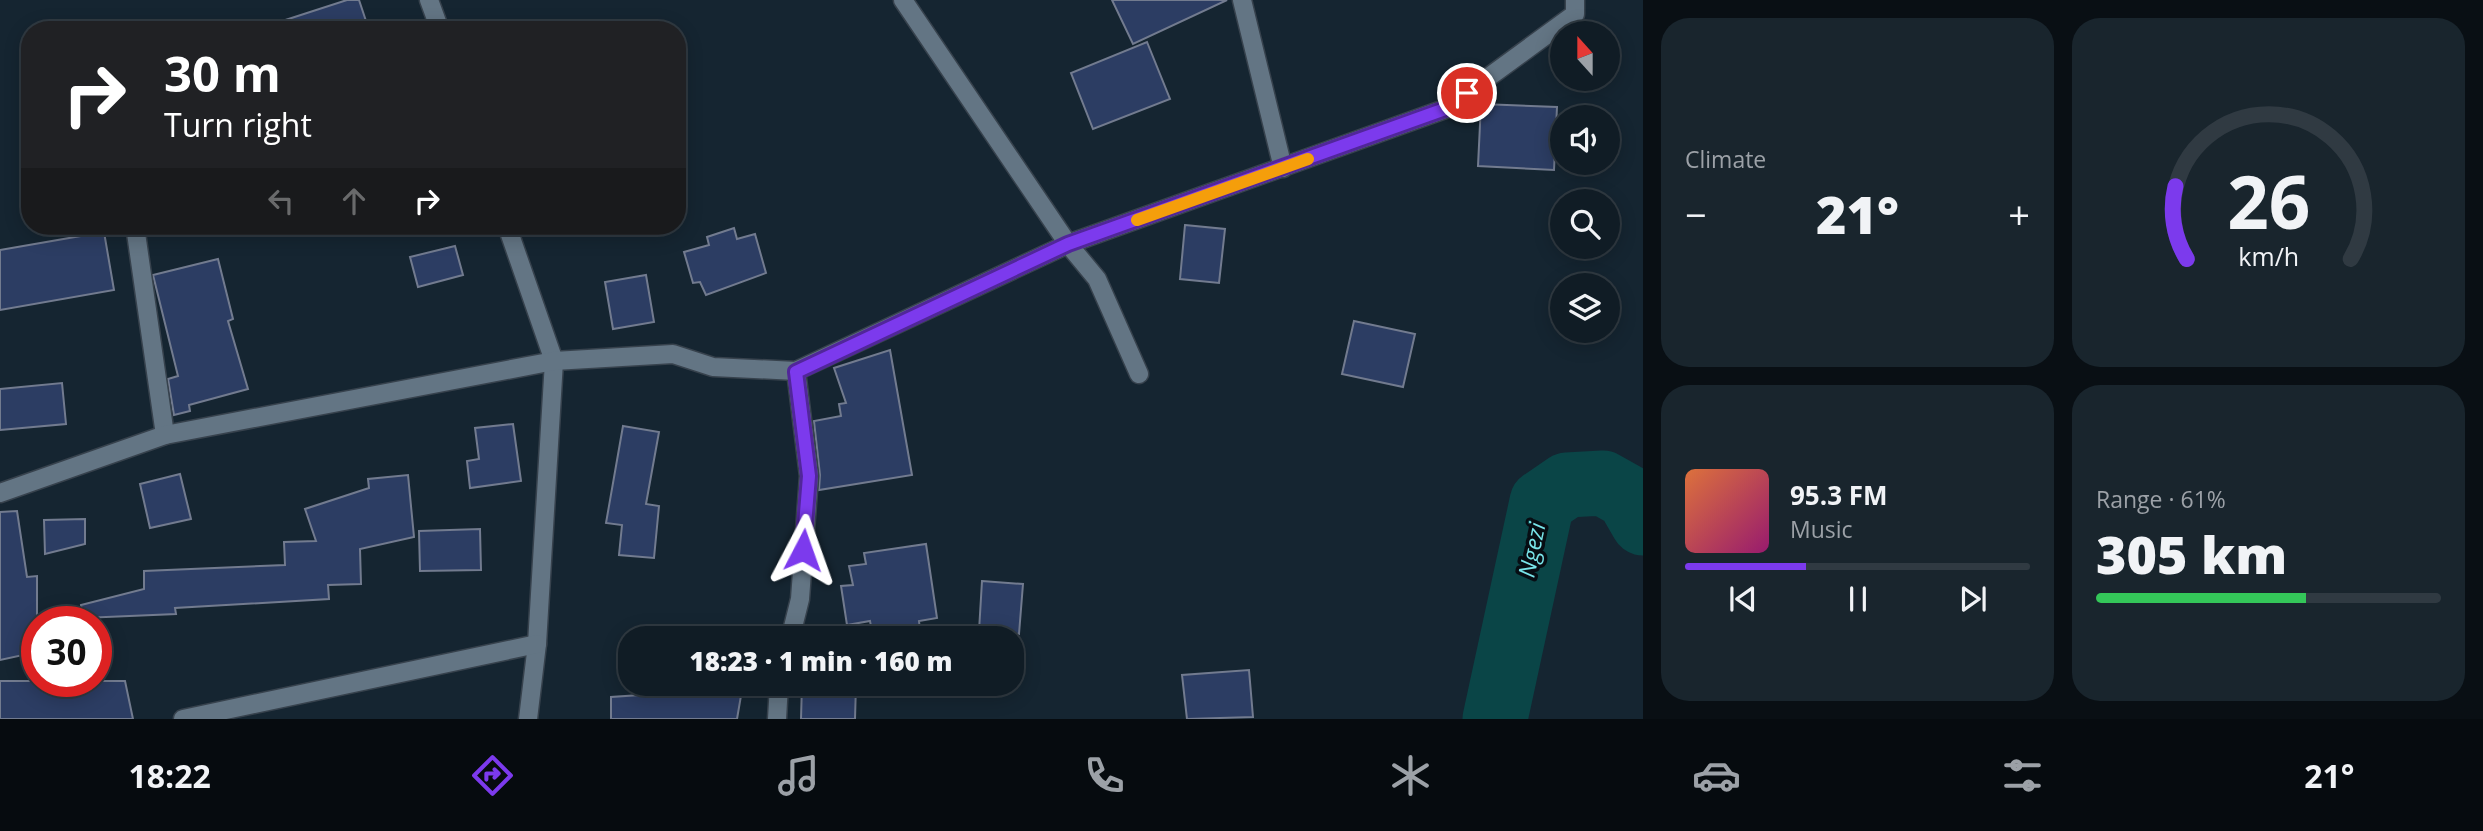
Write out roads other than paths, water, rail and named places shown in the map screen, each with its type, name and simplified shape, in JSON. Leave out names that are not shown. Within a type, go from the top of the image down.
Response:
[{"type":"street","points":[[429,0],[436,21]]},
{"type":"street","points":[[903,0],[1068,244],[1097,279],[1139,374]]},
{"type":"street","points":[[1241,0],[1283,168]]},
{"type":"street","points":[[0,493],[165,435],[554,361],[673,354],[713,367],[796,372],[1068,244],[1445,109],[1576,14],[1575,0]]},
{"type":"street","points":[[136,235],[165,435]]},
{"type":"street","points":[[510,235],[554,361],[537,644],[528,719]]},
{"type":"street","points":[[793,626],[800,599],[809,476],[796,372]]},
{"type":"street","points":[[183,719],[537,644]]},
{"type":"street","points":[[777,719],[778,696]]},
{"type":"waterway","name":"Ngezi","points":[[1495,719],[1542,502],[1567,485],[1603,483],[1628,497],[1643,523]]}]
